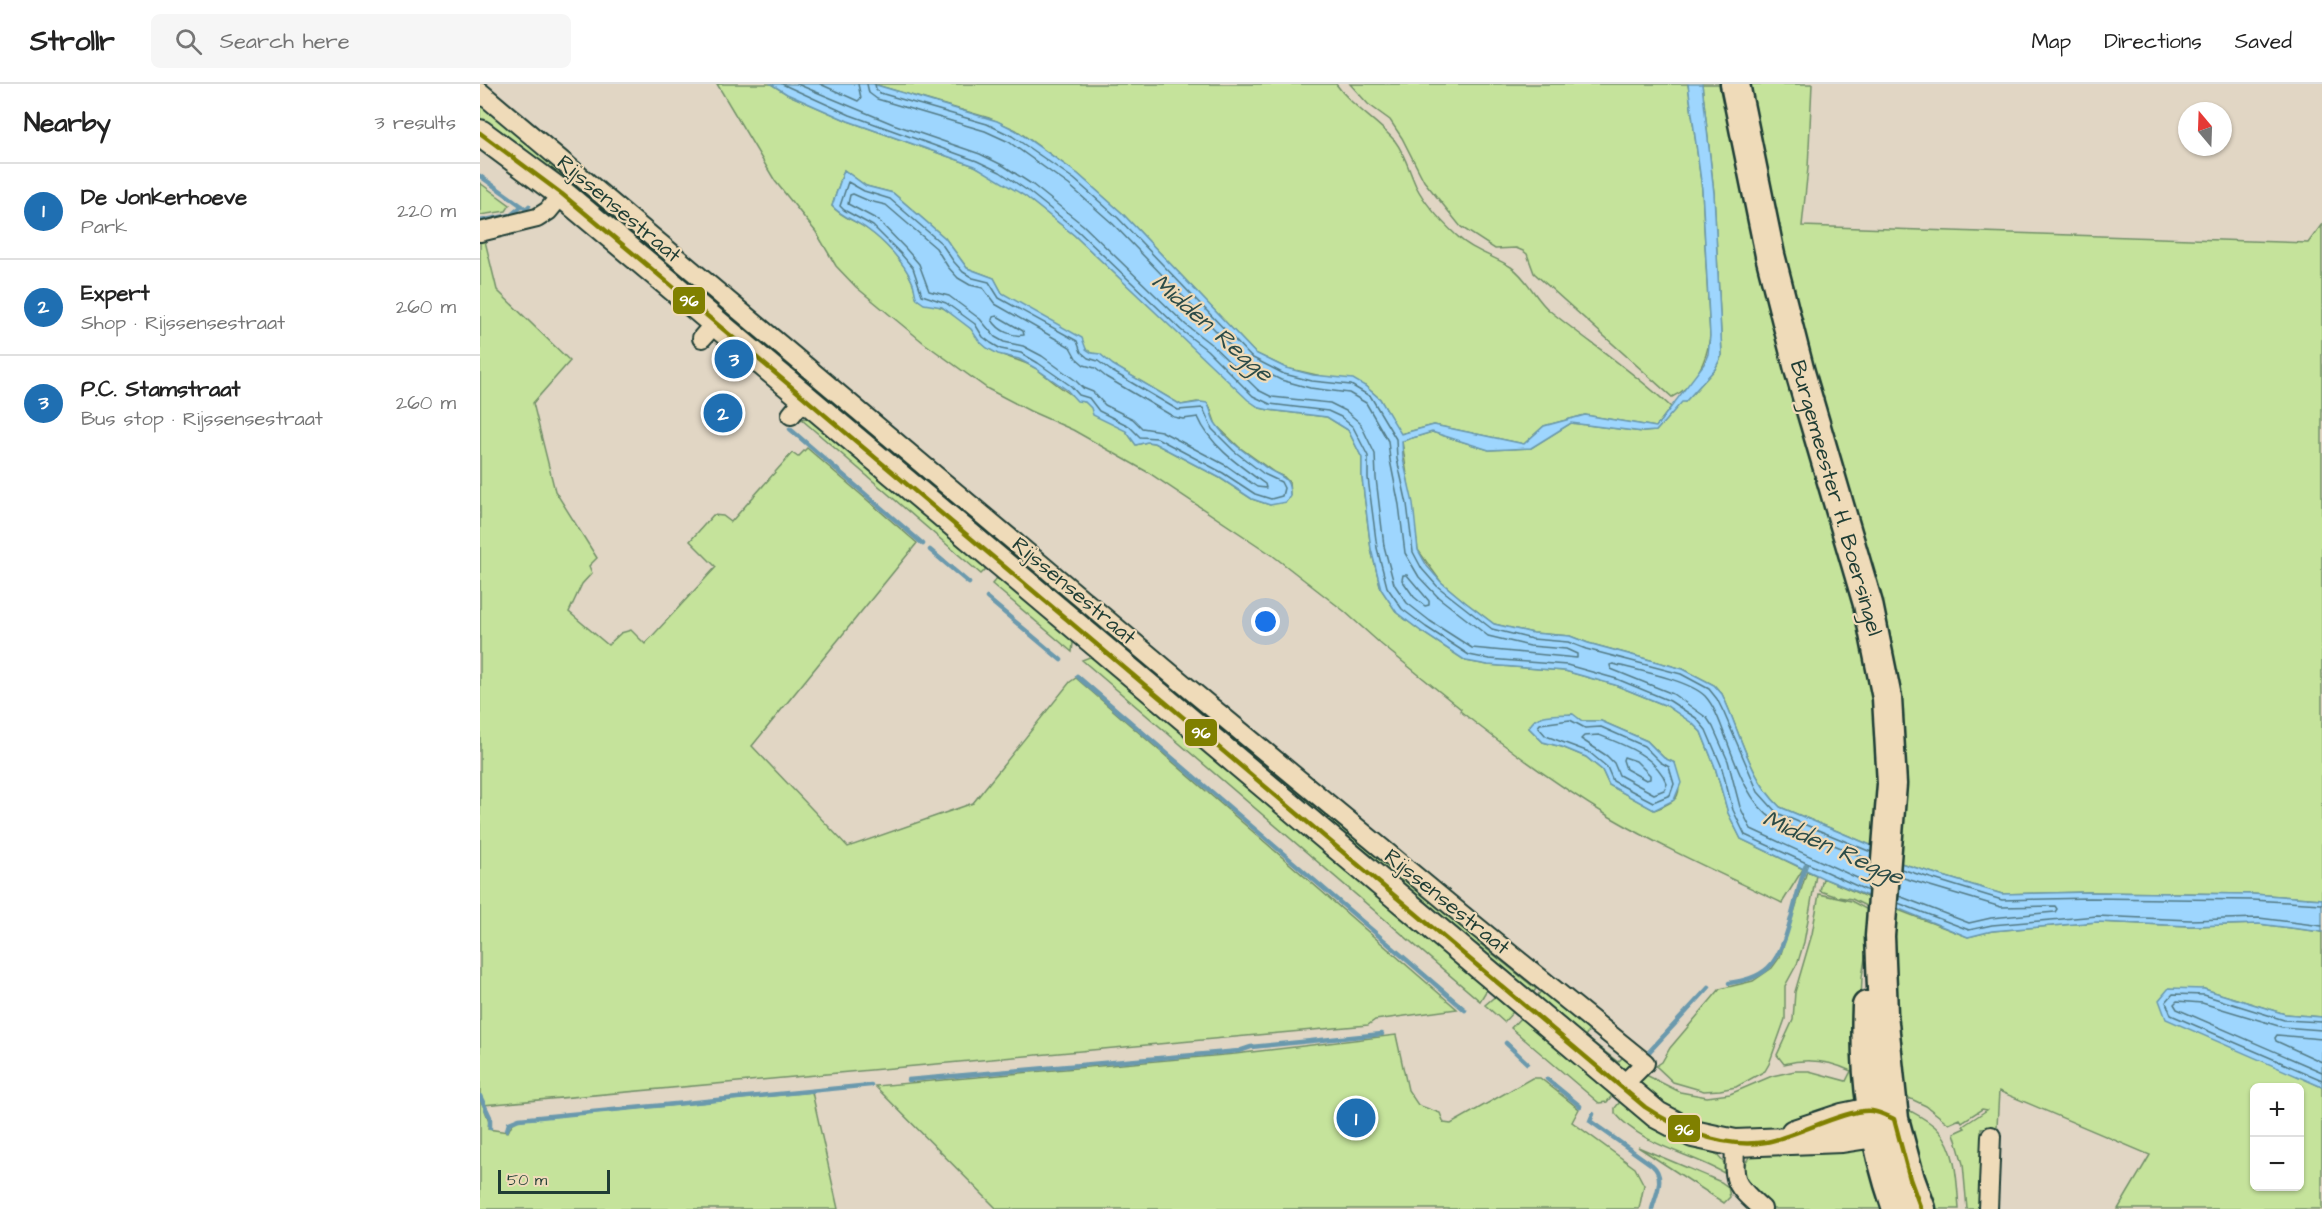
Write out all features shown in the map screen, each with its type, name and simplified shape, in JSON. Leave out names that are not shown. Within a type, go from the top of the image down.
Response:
[{"type":"main road","name":"Burgemeester H. Boersingel","points":[[1735,84],[1765,235],[1787,323],[1877,641],[1887,698],[1892,784],[1881,927],[1883,1014],[1880,1121]]},
{"type":"main road","name":"Rijssensestraat","points":[[480,133],[562,194],[709,331],[798,407],[1657,1115],[1679,1128],[1706,1138],[1735,1143],[1842,1139],[1880,1121]]},
{"type":"main road","points":[[1880,1121],[1884,1172],[1897,1209]]},
{"type":"main road","points":[[1880,1121],[1910,1179],[1921,1209]]},
{"type":"street","name":"Rijssensestraat","points":[[480,92],[1184,685],[1467,920],[1645,1063],[1627,1080],[1624,1089]]},
{"type":"street","name":"Rijssensestraat","points":[[480,232],[537,218],[548,210],[562,194]]},
{"type":"street","points":[[1988,1209],[1992,1136]]},
{"type":"street","points":[[1735,1143],[1736,1181],[1741,1190],[1762,1209]]},
{"type":"green space","points":[[717,84],[771,84],[787,94],[848,121],[975,166],[997,177],[1025,196],[1074,235],[1260,408],[1327,417],[1348,430],[1362,458],[1362,478],[1371,549],[1381,589],[1397,613],[1466,661],[1565,671],[1615,685],[1667,706],[1692,723],[1701,732],[1715,767],[1728,813],[1741,839],[1803,869],[1782,903],[1695,862],[1590,805],[1460,711],[1461,709],[1344,611],[1272,555],[1149,473],[1073,430],[988,389],[924,343],[856,287],[836,266],[816,232],[775,181]],"holes":[[[844,170],[866,186],[893,193],[945,238],[967,268],[994,278],[1002,293],[1092,353],[1100,355],[1181,405],[1197,402],[1209,405],[1216,425],[1239,447],[1284,477],[1289,482],[1290,495],[1270,505],[1252,499],[1220,478],[1154,443],[1136,445],[1126,431],[1035,368],[993,351],[950,312],[917,299],[908,274],[893,252],[873,234],[832,206]],[[1572,714],[1582,721],[1601,721],[1647,741],[1664,758],[1675,763],[1679,787],[1672,802],[1654,810],[1609,785],[1602,770],[1586,757],[1543,742],[1529,728],[1535,720]]]},
{"type":"green space","points":[[873,84],[1336,84],[1349,100],[1395,141],[1420,193],[1450,230],[1468,245],[1517,271],[1550,311],[1627,369],[1671,407],[1656,427],[1585,415],[1544,426],[1524,444],[1434,425],[1400,434],[1380,399],[1365,386],[1286,368],[1255,353],[1122,213],[1078,174],[1016,130],[989,118]]},
{"type":"green space","points":[[1350,84],[1688,84],[1702,189],[1710,336],[1703,363],[1687,387],[1672,397],[1534,273],[1527,254],[1516,248],[1495,249],[1461,227],[1424,181],[1390,120],[1368,104]]},
{"type":"green space","points":[[1702,84],[1725,84],[1859,621],[1878,738],[1879,786],[1875,847],[1780,807],[1760,782],[1722,694],[1714,685],[1683,669],[1570,636],[1533,633],[1494,624],[1441,582],[1418,550],[1402,441],[1432,432],[1489,450],[1531,448],[1571,423],[1643,432],[1656,431],[1682,401],[1685,402],[1715,369],[1722,355],[1714,193]]},
{"type":"green space","points":[[1745,84],[1812,84],[1808,168],[1802,226],[2308,243],[2322,224],[2322,899],[2252,894],[2089,892],[2002,894],[1897,862],[1901,811],[1823,421]]},
{"type":"green space","points":[[480,97],[572,175],[571,181],[565,187],[480,123]]},
{"type":"green space","points":[[480,183],[510,205],[506,211],[480,215]]},
{"type":"green space","points":[[573,184],[620,223],[628,223],[815,382],[808,390],[741,331],[697,288],[699,285],[682,271],[680,274],[645,245],[621,233],[568,190]]},
{"type":"green space","points":[[485,241],[497,290],[570,361],[533,403],[555,491],[597,558],[589,566],[592,573],[582,584],[569,612],[608,645],[621,633],[631,630],[645,644],[716,567],[690,541],[713,515],[723,516],[731,522],[792,453],[798,457],[807,448],[917,543],[752,746],[848,847],[973,803],[1070,682],[1076,678],[1457,1009],[1375,1020],[1368,1025],[483,1105],[489,1121],[488,1129],[508,1132],[512,1124],[518,1120],[812,1092],[838,1209],[480,1209],[480,242]]},
{"type":"green space","points":[[816,388],[853,419],[857,417],[866,424],[863,428],[875,437],[881,436],[1008,544],[1001,552],[812,393]]},
{"type":"green space","points":[[801,419],[813,419],[983,558],[985,570],[981,574]]},
{"type":"green space","points":[[1010,546],[1481,937],[1478,942],[1536,989],[1529,998],[1003,554]]},
{"type":"green space","points":[[996,579],[1005,579],[1074,635],[1072,652],[992,584]]},
{"type":"green space","points":[[1092,656],[1488,988],[1480,1001],[1082,660]]},
{"type":"green space","points":[[1807,871],[1816,875],[1804,942],[1798,962],[1785,986],[1785,1019],[1765,1071],[1736,1087],[1720,1090],[1704,1091],[1673,1082],[1656,1066],[1662,1062],[1670,1048],[1720,989],[1753,981],[1772,968],[1780,957]]},
{"type":"green space","points":[[1823,878],[1869,898],[1868,907],[1852,899],[1820,891]]},
{"type":"green space","points":[[1819,894],[1851,901],[1868,910],[1871,921],[1862,977],[1857,1098],[1843,1108],[1756,1133],[1700,1126],[1638,1090],[1637,1080],[1644,1074],[1680,1092],[1707,1097],[1730,1094],[1772,1076],[1795,1071],[1809,1071],[1846,1081],[1851,1071],[1826,1063],[1809,1061],[1784,1064],[1777,1055],[1793,1020],[1795,992],[1812,934]]},
{"type":"green space","points":[[1893,908],[1968,937],[1992,931],[2097,922],[2190,926],[2259,924],[2322,932],[2322,1017],[2285,1014],[2204,989],[2261,1059],[2322,1087],[2322,1209],[2118,1209],[2150,1155],[1999,1091],[1997,1127],[1981,1128],[1982,1209],[1967,1209],[1963,1164],[1954,1133],[1965,1128],[1963,1126],[1987,1110],[1982,1109],[1962,1122],[1960,1119],[1949,1124],[1926,1106],[1907,1097],[1903,1107],[1927,1120],[1945,1139],[1953,1157],[1957,1178],[1959,1209],[1926,1209],[1899,1111]]},
{"type":"green space","points":[[1542,990],[1590,1029],[1585,1036],[1618,1062],[1624,1056],[1630,1062],[1629,1068],[1622,1073],[1533,1001]]},
{"type":"green space","points":[[1498,994],[1514,1007],[1513,1012],[1504,1022],[1485,1005]]},
{"type":"green space","points":[[1523,1015],[1614,1093],[1607,1102],[1599,1103],[1511,1028]]},
{"type":"green space","points":[[1396,1035],[1408,1090],[1418,1105],[1440,1113],[1444,1123],[1451,1124],[1532,1078],[1540,1078],[1579,1109],[1572,1122],[1635,1168],[1644,1185],[1639,1209],[997,1209],[875,1086],[1235,1054]]},
{"type":"green space","points":[[1622,1099],[1716,1154],[1725,1164],[1724,1173],[1639,1134],[1615,1113],[1615,1108]]},
{"type":"green space","points":[[1638,1147],[1721,1182],[1728,1187],[1730,1197],[1724,1203]]},
{"type":"green space","points":[[1859,1147],[1870,1154],[1890,1209],[1771,1209],[1752,1191],[1745,1177],[1746,1162],[1752,1154]]},
{"type":"water","name":"Midden Regge","points":[[771,84],[873,84],[997,121],[1015,130],[1078,174],[1122,213],[1255,353],[1286,368],[1313,375],[1353,379],[1380,399],[1401,434],[1434,425],[1524,444],[1544,426],[1585,415],[1656,427],[1704,364],[1708,354],[1710,336],[1702,189],[1688,84],[1702,84],[1714,193],[1722,355],[1715,369],[1656,431],[1643,432],[1571,423],[1531,448],[1489,450],[1432,432],[1402,441],[1403,459],[1413,503],[1418,550],[1427,566],[1441,582],[1494,624],[1533,633],[1570,636],[1683,669],[1714,685],[1722,694],[1760,782],[1780,807],[1875,847],[1897,862],[2002,894],[2089,892],[2252,894],[2322,899],[2322,932],[2259,924],[2190,926],[2097,922],[1992,931],[1968,937],[1823,878],[1741,839],[1728,813],[1715,767],[1701,732],[1667,706],[1615,685],[1565,671],[1466,661],[1397,613],[1381,589],[1371,549],[1362,478],[1362,458],[1348,430],[1327,417],[1269,410],[1260,408],[1248,400],[1074,235],[1025,196],[975,166],[848,121],[787,94]]},
{"type":"water","points":[[844,170],[866,186],[893,193],[945,238],[967,268],[994,278],[1002,293],[1082,338],[1086,349],[1092,353],[1100,354],[1113,365],[1181,405],[1207,403],[1214,422],[1226,436],[1252,458],[1286,480],[1290,496],[1286,502],[1270,505],[1252,499],[1220,478],[1154,443],[1136,445],[1126,431],[1093,415],[1091,408],[1085,402],[1077,401],[1067,390],[1035,368],[1019,359],[998,354],[987,348],[971,329],[942,307],[924,304],[917,299],[913,283],[893,252],[873,234],[832,206]]},
{"type":"water","points":[[1573,714],[1582,721],[1601,721],[1647,741],[1664,758],[1675,763],[1681,783],[1674,800],[1654,810],[1609,785],[1602,770],[1586,757],[1543,742],[1529,728],[1536,719],[1542,717]]},
{"type":"water","points":[[2169,988],[2204,989],[2285,1014],[2322,1017],[2322,1087],[2166,1019],[2159,1000]]},
{"type":"waterway","points":[[480,176],[526,209],[529,206]]},
{"type":"waterway","points":[[480,221],[511,215],[522,206]]},
{"type":"waterway","points":[[790,429],[923,544]]},
{"type":"waterway","points":[[930,550],[969,583]]},
{"type":"waterway","points":[[987,598],[1061,660]]},
{"type":"waterway","points":[[1077,676],[1465,1010]]},
{"type":"waterway","name":"Midden Regge","points":[[1729,983],[1755,977],[1768,968],[1775,959],[1786,934],[1806,865]]},
{"type":"waterway","points":[[1648,1053],[1709,987]]},
{"type":"waterway","points":[[908,1080],[1239,1051],[1251,1047],[1382,1034]]},
{"type":"waterway","points":[[1506,1043],[1527,1063]]},
{"type":"waterway","points":[[1547,1079],[1580,1106]]},
{"type":"waterway","points":[[507,1130],[509,1123],[519,1119],[871,1085]]},
{"type":"waterway","points":[[480,1096],[490,1117],[490,1128]]},
{"type":"waterway","points":[[1593,1114],[1590,1121],[1656,1170],[1659,1186],[1652,1209]]},
{"type":"transit line","name":"96","points":[[480,133],[562,194],[641,260],[1645,1107],[1673,1124],[1702,1136],[1734,1143],[1766,1142],[1778,1139],[1861,1111],[1881,1113],[1894,1119],[1910,1179],[1921,1209]]},
{"type":"place","name":"P.C. Stamstraat","points":[[734,359]]},
{"type":"place","name":"Expert","points":[[723,413]]},
{"type":"place","name":"De Jonkerhoeve","points":[[1356,1118]]}]
